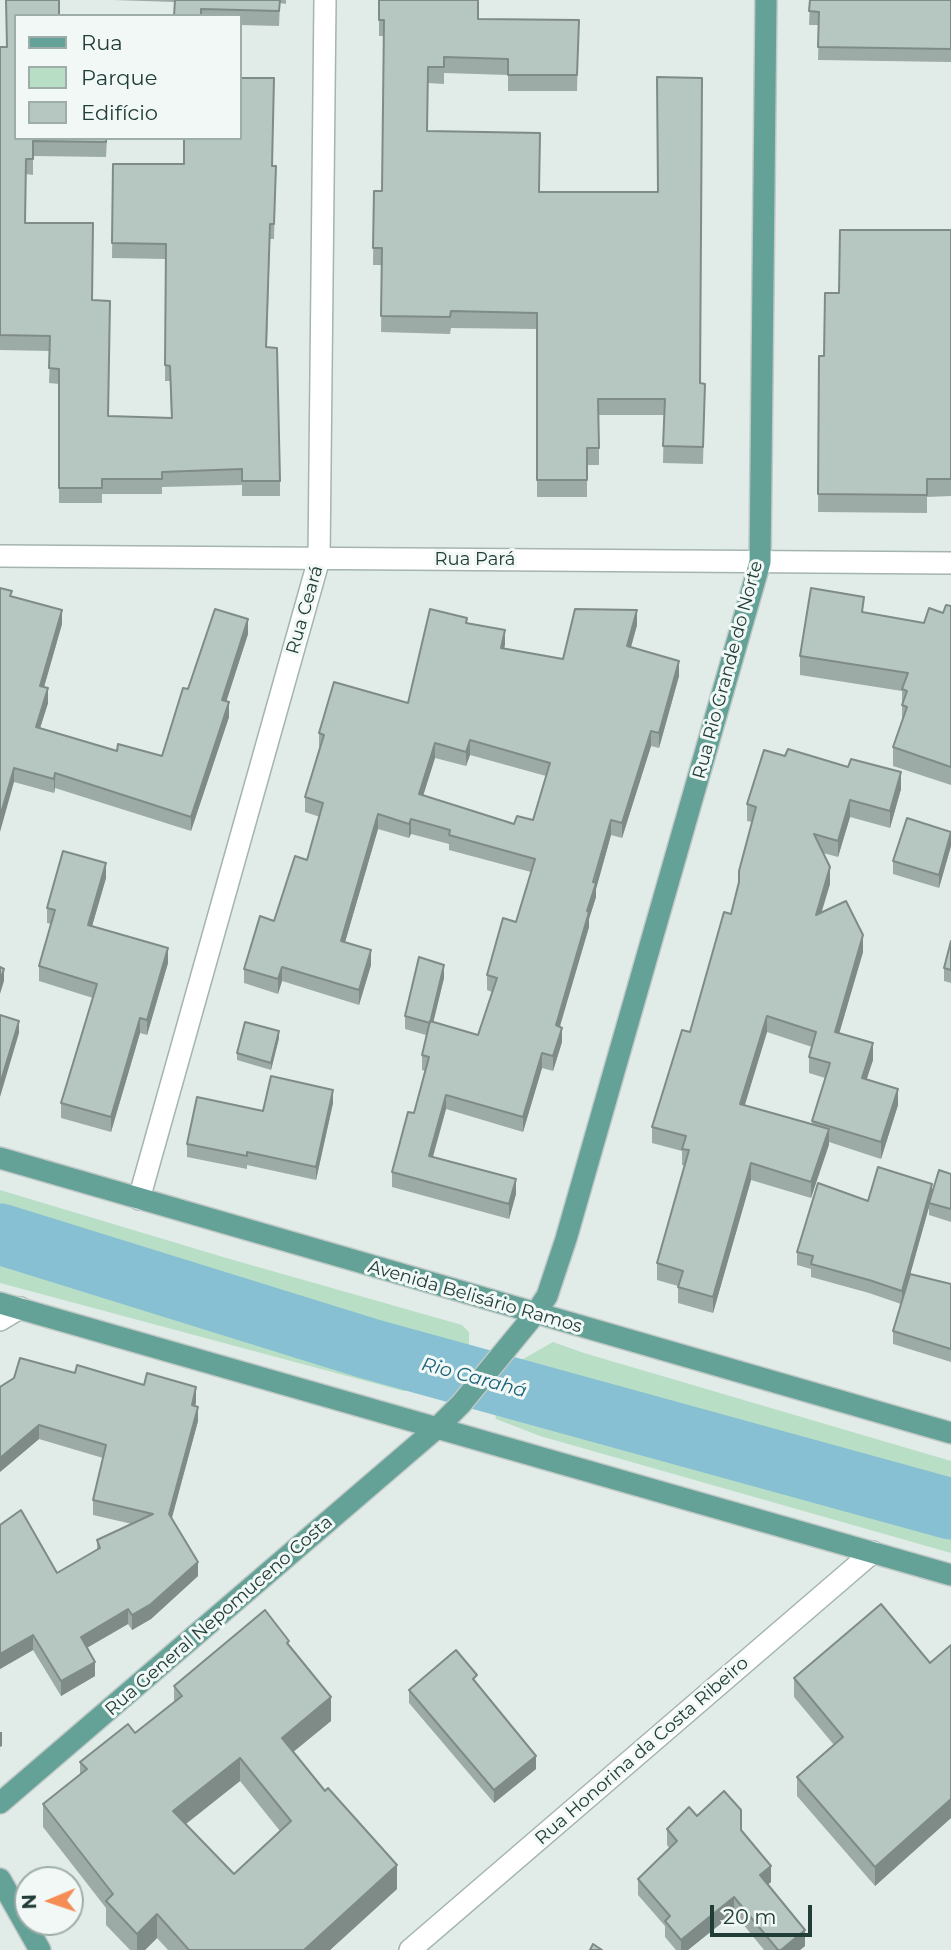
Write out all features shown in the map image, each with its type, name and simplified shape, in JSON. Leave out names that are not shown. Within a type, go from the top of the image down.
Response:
[{"type":"main road","name":"Rua Rio Grande do Norte","points":[[461,1404],[535,1314],[547,1296],[556,1273],[760,562],[765,0]]},
{"type":"main road","name":"Avenida Belisário Ramos","points":[[0,1158],[951,1433]]},
{"type":"main road","points":[[10,1306],[951,1575]]},
{"type":"main road","name":"Rua General Nepomuceno Costa","points":[[0,1804],[438,1427],[461,1404]]},
{"type":"main road","points":[[0,1879],[40,1950]]},
{"type":"street","name":"Rua Ceará","points":[[139,1199],[319,559],[325,0]]},
{"type":"street","name":"Rua Pará","points":[[0,556],[951,563]]},
{"type":"street","points":[[0,1320],[10,1306]]},
{"type":"street","name":"Rua Honorina da Costa Ribeiro","points":[[410,1950],[873,1552]]},
{"type":"green space","points":[[0,1190],[462,1325],[469,1332],[469,1345],[466,1352],[431,1390],[403,1391],[0,1283]]},
{"type":"green space","points":[[553,1342],[951,1461],[951,1553],[540,1436],[496,1419],[493,1399],[523,1359]]},
{"type":"building","points":[[6,0],[59,0],[59,14],[14,14],[14,140],[106,140],[33,141],[33,159],[26,159],[25,223],[93,223],[92,300],[110,301],[108,416],[172,418],[170,366],[165,365],[166,244],[112,243],[113,164],[184,164],[184,140],[242,140],[242,78],[274,78],[272,166],[276,166],[274,224],[270,224],[266,347],[277,348],[280,481],[242,481],[242,469],[162,472],[162,479],[102,479],[102,488],[59,488],[59,369],[49,368],[50,336],[0,335],[0,47],[7,47]]},
{"type":"building","points":[[175,0],[280,0],[279,11],[201,9],[201,14],[174,14]]},
{"type":"building","points":[[379,0],[478,0],[478,19],[579,20],[577,75],[508,75],[508,59],[444,57],[444,67],[428,67],[427,131],[540,133],[539,192],[658,192],[657,77],[702,78],[700,383],[705,384],[703,447],[663,446],[665,399],[598,399],[599,448],[587,448],[587,480],[537,480],[537,313],[451,311],[450,317],[381,316],[382,248],[373,248],[374,191],[382,191],[384,20],[379,20]]},
{"type":"building","points":[[810,0],[951,0],[951,49],[818,47],[819,12],[809,11]]},
{"type":"building","points":[[840,230],[951,230],[951,479],[927,479],[927,495],[818,494],[819,356],[824,356],[825,293],[839,293]]},
{"type":"building","points":[[0,588],[12,591],[10,596],[62,610],[40,686],[48,688],[36,727],[117,751],[118,744],[162,756],[183,688],[188,689],[215,609],[248,619],[222,700],[229,702],[191,817],[55,773],[54,779],[14,768],[0,817]]},
{"type":"building","points":[[811,588],[864,597],[862,612],[924,623],[929,608],[943,613],[946,605],[951,606],[951,767],[893,747],[907,707],[902,705],[907,691],[902,689],[908,673],[800,656]]},
{"type":"building","points":[[430,609],[467,618],[466,623],[505,630],[501,648],[563,659],[575,609],[637,610],[627,646],[679,661],[659,733],[651,731],[622,823],[611,820],[593,882],[596,883],[587,911],[589,912],[556,1025],[562,1028],[553,1056],[542,1053],[523,1117],[446,1095],[429,1156],[516,1179],[509,1204],[392,1172],[408,1112],[414,1113],[429,1057],[422,1055],[430,1021],[478,1035],[497,978],[487,975],[503,918],[516,922],[535,859],[449,835],[450,830],[411,819],[409,824],[378,814],[341,941],[371,950],[359,990],[282,967],[278,979],[244,969],[260,916],[274,921],[295,856],[307,860],[323,803],[305,797],[324,735],[319,733],[334,682],[408,703]],"holes":[[[470,740],[550,763],[533,820],[517,816],[514,824],[419,794],[435,743],[466,752]]]},
{"type":"building","points":[[788,749],[848,767],[851,759],[901,772],[890,811],[850,800],[838,841],[814,834],[830,867],[816,915],[846,901],[863,935],[835,1032],[873,1043],[862,1078],[898,1089],[881,1142],[812,1121],[830,1063],[809,1057],[816,1032],[767,1016],[740,1104],[829,1129],[811,1182],[751,1163],[713,1297],[678,1287],[683,1271],[657,1263],[689,1150],[682,1149],[686,1136],[652,1127],[682,1030],[690,1032],[724,912],[731,914],[756,807],[747,804],[764,750],[785,756]]},
{"type":"building","points":[[907,818],[951,832],[939,875],[893,861]]},
{"type":"building","points":[[63,851],[106,863],[88,925],[168,948],[147,1020],[140,1018],[111,1117],[61,1103],[97,984],[39,966],[55,910],[47,908]]},
{"type":"building","points":[[951,941],[951,970],[944,968]]},
{"type":"building","points":[[419,957],[444,965],[430,1023],[405,1016]]},
{"type":"building","points":[[0,1015],[19,1021],[0,1084]]},
{"type":"building","points":[[245,1022],[279,1031],[271,1063],[237,1053]]},
{"type":"building","points":[[271,1076],[333,1090],[316,1167],[247,1152],[247,1156],[187,1144],[197,1097],[263,1111]]},
{"type":"building","points":[[878,1167],[932,1184],[902,1291],[811,1264],[813,1256],[797,1252],[818,1183],[868,1201]]},
{"type":"building","points":[[939,1170],[951,1174],[951,1209],[929,1203]]},
{"type":"building","points":[[910,1274],[951,1284],[951,1349],[893,1331]]},
{"type":"building","points":[[20,1358],[75,1373],[77,1365],[144,1385],[147,1373],[196,1387],[192,1405],[198,1407],[169,1514],[198,1562],[151,1604],[132,1615],[128,1609],[81,1637],[95,1662],[61,1681],[33,1635],[0,1654],[0,1525],[21,1510],[57,1573],[100,1548],[97,1540],[153,1514],[93,1500],[106,1445],[39,1425],[0,1458],[0,1387],[14,1378]]},
{"type":"building","points":[[881,1604],[930,1663],[951,1645],[951,1799],[875,1867],[797,1777],[843,1737],[794,1678]]},
{"type":"building","points":[[265,1610],[289,1641],[287,1643],[331,1697],[282,1738],[325,1791],[328,1788],[397,1865],[304,1950],[189,1950],[157,1914],[137,1934],[106,1901],[113,1894],[43,1804],[87,1769],[80,1762],[128,1724],[135,1733],[182,1696],[174,1686]],"holes":[[[240,1758],[291,1821],[234,1874],[173,1811]]]},
{"type":"building","points":[[456,1650],[477,1675],[473,1679],[536,1756],[494,1790],[409,1690]]},
{"type":"building","points":[[724,1791],[741,1810],[741,1830],[771,1866],[760,1875],[805,1930],[781,1950],[778,1950],[734,1897],[681,1940],[665,1921],[670,1916],[638,1879],[677,1841],[667,1829],[689,1807],[697,1816]]},
{"type":"building","points":[[593,1944],[602,1950],[590,1950]]},
{"type":"waterway","name":"Rio Carahá","points":[[0,1234],[370,1349],[951,1509]]}]
